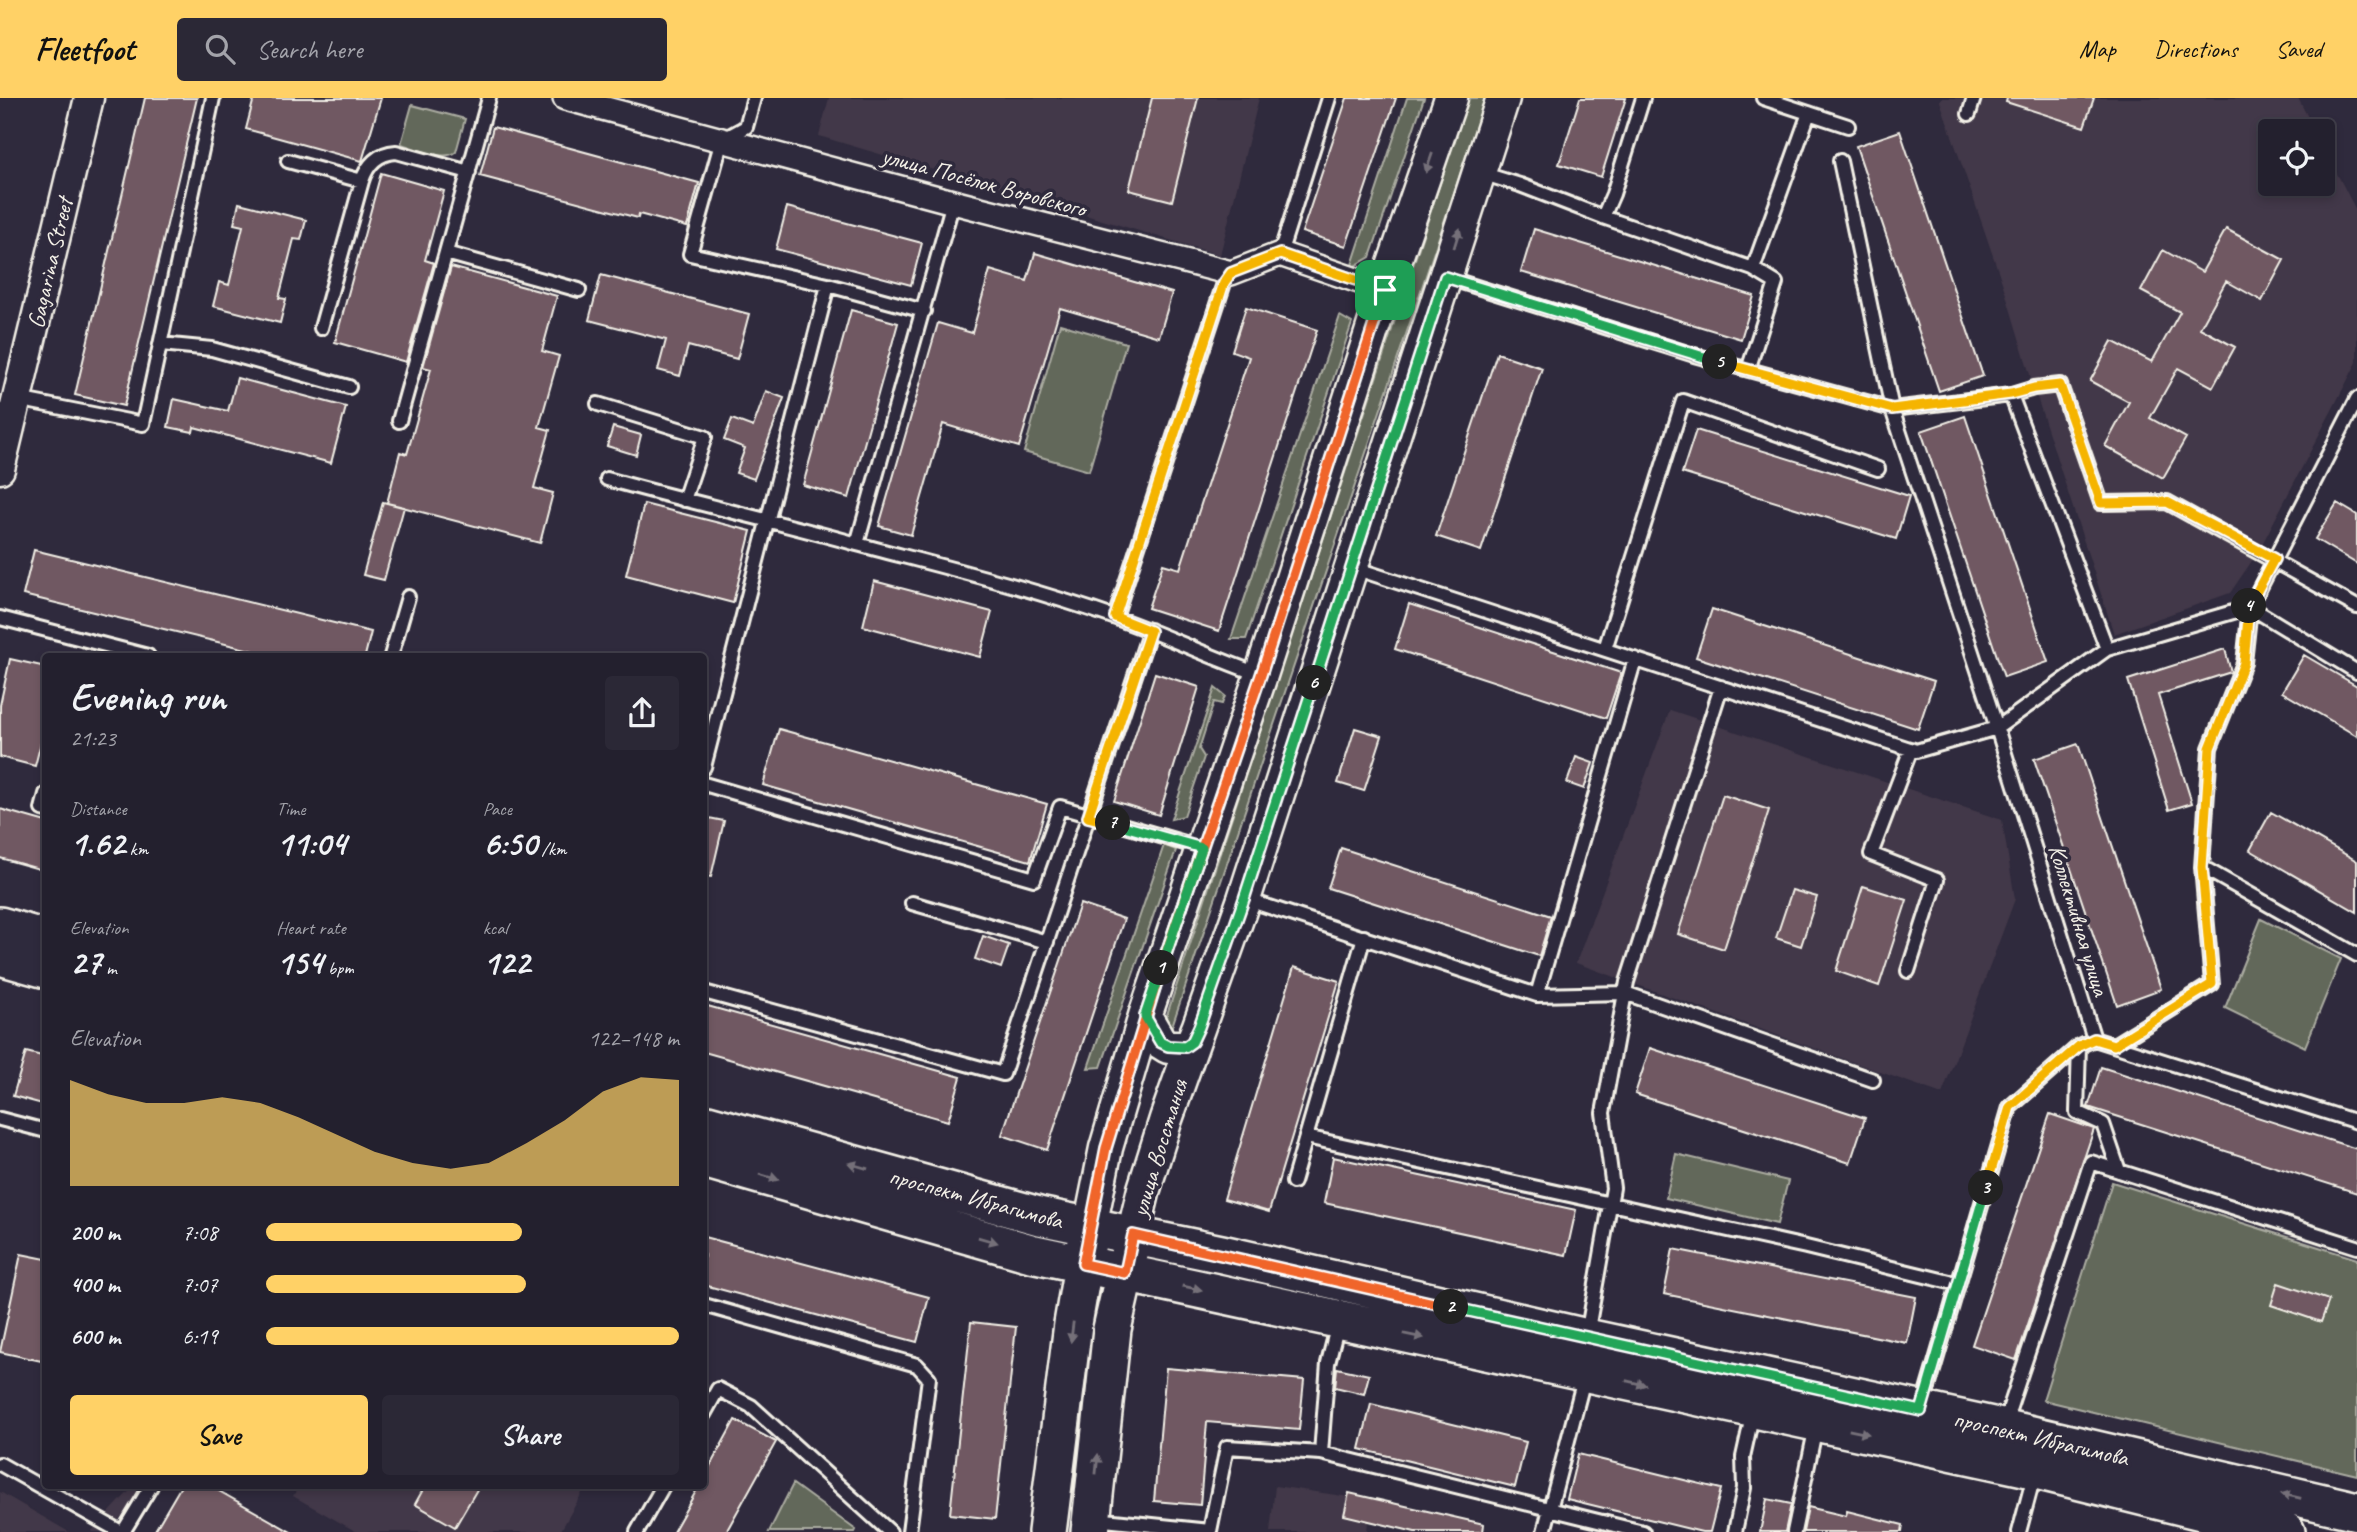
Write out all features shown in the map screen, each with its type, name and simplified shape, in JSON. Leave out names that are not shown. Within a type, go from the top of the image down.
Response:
[{"type":"main road","name":"улица Восстания","points":[[1047,1532],[1073,1324],[1106,1148],[1145,1016],[1261,675],[1385,290],[1451,98]]},
{"type":"main road","name":"улица Восстания","points":[[1091,1525],[1112,1329],[1147,1179],[1244,899],[1503,98]]},
{"type":"main road","points":[[0,926],[42,938]]},
{"type":"main road","points":[[0,956],[42,968]]},
{"type":"main road","points":[[1145,1016],[1160,1042],[1168,1046],[1185,1047],[1192,1042],[1199,1027]]},
{"type":"main road","name":"проспект Ибрагимова","points":[[707,1124],[1039,1216],[1133,1235],[1586,1355],[1754,1409],[2036,1470],[2286,1532]]},
{"type":"main road","name":"проспект Ибрагимова","points":[[707,1160],[1031,1253],[1339,1319],[1586,1355],[1921,1411],[2357,1511]]},
{"type":"street","name":"Gagarina Street","points":[[0,469],[89,98]]},
{"type":"street","name":"улица Посёлок Воровского","points":[[565,98],[1231,273]]},
{"type":"street","points":[[1231,273],[1280,254],[1385,290]]},
{"type":"lane","points":[[17,399],[143,424],[213,98]]},
{"type":"lane","points":[[400,421],[489,98]]},
{"type":"lane","points":[[754,98],[746,127],[722,140],[690,254],[828,285],[924,311]]},
{"type":"lane","points":[[1280,254],[1329,98]]},
{"type":"lane","points":[[1603,217],[1613,194],[1643,98]]},
{"type":"lane","points":[[1763,98],[1848,126]]},
{"type":"lane","points":[[1969,114],[1974,98]]},
{"type":"lane","points":[[1753,269],[1809,113]]},
{"type":"lane","points":[[321,328],[362,181],[370,164],[390,152],[469,172]]},
{"type":"lane","points":[[288,161],[362,181]]},
{"type":"lane","name":"Коллективная улица","points":[[1840,161],[1892,409],[1997,728],[2094,1039]]},
{"type":"lane","points":[[1478,173],[1520,185],[1753,269],[1776,283],[1748,370]]},
{"type":"lane","points":[[857,544],[953,202]]},
{"type":"lane","points":[[446,253],[579,290]]},
{"type":"lane","points":[[1115,617],[1224,283],[1231,273]]},
{"type":"lane","points":[[1445,277],[1583,322],[1892,409],[2060,385],[2101,503],[2167,502],[2357,607]]},
{"type":"lane","points":[[707,755],[828,285]]},
{"type":"lane","points":[[162,344],[212,349],[349,387]]},
{"type":"lane","points":[[2011,394],[2108,649]]},
{"type":"lane","points":[[2114,1045],[2212,984],[2202,867],[2210,748],[2244,663],[2249,607],[2357,399]]},
{"type":"lane","points":[[1605,649],[1683,401],[1878,469]]},
{"type":"lane","points":[[598,404],[705,437],[684,500]]},
{"type":"lane","points":[[607,479],[768,519],[1013,586],[1115,617],[1215,659],[1261,675]]},
{"type":"lane","points":[[1351,566],[1916,751],[1997,728],[2108,649],[2249,607],[2357,672]]},
{"type":"lane","points":[[392,653],[408,597]]},
{"type":"lane","points":[[0,618],[136,653]]},
{"type":"lane","points":[[707,993],[1003,1074],[1150,631]]},
{"type":"lane","points":[[1537,995],[1635,659]]},
{"type":"lane","points":[[1544,1532],[1586,1355],[1614,1188],[1603,1113],[1625,993],[1721,687]]},
{"type":"lane","points":[[1908,971],[1937,880],[1871,854],[1912,749]]},
{"type":"lane","points":[[707,785],[1034,879],[1060,807],[1202,848]]},
{"type":"lane","points":[[2202,867],[2357,955]]},
{"type":"lane","points":[[1244,899],[1537,995],[1625,993],[1873,1080]]},
{"type":"lane","points":[[912,903],[1047,943]]},
{"type":"lane","points":[[1293,1182],[1364,937]]},
{"type":"lane","points":[[1921,1411],[2010,1107],[2079,1046],[2094,1039],[2357,1122]]},
{"type":"lane","points":[[2079,1046],[2077,1112],[2103,1124],[2119,1171]]},
{"type":"lane","points":[[0,1119],[42,1130]]},
{"type":"lane","points":[[1306,1137],[1806,1247],[1958,1284]]},
{"type":"lane","points":[[2002,1428],[2091,1163],[2357,1247]]},
{"type":"lane","points":[[707,1306],[917,1365],[929,1378],[909,1532]]},
{"type":"lane","points":[[1321,1453],[1328,1363],[1339,1319]]},
{"type":"lane","points":[[707,1409],[718,1389],[751,1406],[890,1532]]},
{"type":"lane","points":[[1735,1532],[1744,1488],[1743,1457],[1754,1409]]},
{"type":"lane","points":[[1794,1532],[1817,1423]]},
{"type":"lane","points":[[1091,1525],[1210,1532],[1227,1447],[1321,1453],[1643,1532]]},
{"type":"lane","points":[[0,1464],[42,1487]]},
{"type":"lane","points":[[2019,1532],[2036,1470]]},
{"type":"lane","points":[[45,1489],[122,1532],[149,1489]]},
{"type":"lane","points":[[637,1532],[661,1489]]},
{"type":"shaded area","points":[[829,98],[1259,98],[1220,255],[819,136]]},
{"type":"shaded area","points":[[1941,98],[2298,98],[2309,119],[2258,119],[2258,196],[2335,196],[2335,170],[2357,212],[2357,362],[2258,552],[2230,593],[2114,634],[2004,288]]},
{"type":"shaded area","points":[[1670,710],[2002,820],[2015,899],[1942,1094],[1576,963]]},
{"type":"shaded area","points":[[1275,1486],[1370,1500],[1367,1532],[1270,1532]]},
{"type":"shaded area","points":[[131,1489],[146,1489],[107,1532],[91,1532]]},
{"type":"shaded area","points":[[297,1489],[584,1489],[560,1532],[357,1532],[293,1496]]},
{"type":"shaded area","points":[[0,1492],[69,1532],[0,1532]]},
{"type":"green space","points":[[1407,98],[1424,98],[1370,257],[1351,268]]},
{"type":"green space","points":[[1468,98],[1486,98],[1169,1035],[1161,1033]]},
{"type":"green space","points":[[412,105],[465,119],[456,152],[451,155],[437,155],[401,144]]},
{"type":"green space","points":[[1340,316],[1352,323],[1246,639],[1231,639]]},
{"type":"green space","points":[[1060,324],[1126,343],[1089,471],[1024,452]]},
{"type":"green space","points":[[1215,688],[1225,696],[1222,704],[1214,702],[1199,749],[1204,757],[1184,816],[1171,819]]},
{"type":"green space","points":[[1164,845],[1176,850],[1101,1067],[1088,1068]]},
{"type":"green space","points":[[2261,919],[2341,959],[2305,1047],[2225,1008]]},
{"type":"green space","points":[[1676,1154],[1788,1181],[1777,1224],[1666,1198]]},
{"type":"green space","points":[[2112,1182],[2357,1259],[2357,1475],[2043,1400]]},
{"type":"green space","points":[[793,1484],[856,1530],[855,1532],[769,1532]]},
{"type":"building","points":[[145,98],[197,98],[124,406],[75,395]]},
{"type":"building","points":[[254,98],[381,98],[362,161],[246,129]]},
{"type":"building","points":[[1152,98],[1198,98],[1172,201],[1129,190]]},
{"type":"building","points":[[1347,98],[1396,98],[1346,246],[1302,232]]},
{"type":"building","points":[[1580,98],[1626,98],[1601,177],[1559,164]]},
{"type":"building","points":[[2007,98],[2094,98],[2084,127],[2006,102]]},
{"type":"building","points":[[493,127],[699,183],[687,227],[639,214],[638,218],[480,176]]},
{"type":"building","points":[[1900,131],[1983,376],[1939,391],[1856,146]]},
{"type":"building","points":[[381,173],[444,191],[425,260],[434,263],[406,362],[335,342]]},
{"type":"building","points":[[239,203],[306,220],[301,240],[294,239],[279,298],[286,299],[280,323],[213,306],[219,282],[229,285],[243,226],[234,224]]},
{"type":"building","points":[[787,207],[922,243],[911,285],[776,249]]},
{"type":"building","points":[[1534,229],[1754,296],[1741,339],[1521,272]]},
{"type":"building","points":[[2226,229],[2284,260],[2262,301],[2226,281],[2200,328],[2235,347],[2213,387],[2178,368],[2150,418],[2186,438],[2163,478],[2105,446],[2129,402],[2090,381],[2112,341],[2152,362],[2180,312],[2141,291],[2163,250],[2202,272]]},
{"type":"building","points":[[1035,253],[1172,293],[1159,337],[1060,308],[1019,447],[943,424],[911,535],[879,526],[938,323],[972,333],[990,270],[1027,281]]},
{"type":"building","points":[[451,267],[557,296],[542,351],[559,356],[539,427],[550,430],[534,488],[553,493],[540,543],[387,503],[400,452],[407,454],[431,369],[423,367]]},
{"type":"building","points":[[601,275],[749,314],[737,359],[688,346],[680,376],[658,370],[666,340],[589,320]]},
{"type":"building","points":[[1246,307],[1317,330],[1219,631],[1148,608],[1163,564],[1180,569],[1249,357],[1232,351]]},
{"type":"building","points":[[851,310],[898,323],[849,498],[803,485]]},
{"type":"building","points":[[1497,353],[1542,368],[1481,551],[1436,536]]},
{"type":"building","points":[[237,378],[346,407],[331,463],[194,427],[193,432],[168,427],[174,399],[228,411]]},
{"type":"building","points":[[766,391],[784,398],[754,479],[736,473],[745,448],[724,440],[732,419],[753,427]]},
{"type":"building","points":[[1965,416],[2048,662],[2004,677],[1921,431]]},
{"type":"building","points":[[613,427],[641,435],[636,455],[607,446]]},
{"type":"building","points":[[1696,430],[1909,496],[1896,539],[1682,473]]},
{"type":"building","points":[[383,502],[404,507],[384,580],[363,575]]},
{"type":"building","points":[[2337,503],[2357,515],[2357,564],[2315,539]]},
{"type":"building","points":[[644,504],[751,531],[733,603],[626,575]]},
{"type":"building","points":[[34,550],[371,632],[366,653],[263,653],[23,595]]},
{"type":"building","points":[[874,581],[992,612],[980,657],[863,626]]},
{"type":"building","points":[[1409,604],[1621,673],[1606,718],[1395,649]]},
{"type":"building","points":[[1712,609],[1934,681],[1918,729],[1696,657]]},
{"type":"building","points":[[2225,649],[2231,672],[2158,695],[2192,803],[2169,810],[2128,680]]},
{"type":"building","points":[[2304,655],[2357,686],[2357,736],[2282,692]]},
{"type":"building","points":[[10,659],[42,666],[42,739],[35,766],[0,757],[0,705]]},
{"type":"building","points":[[1155,673],[1199,687],[1159,815],[1114,801]]},
{"type":"building","points":[[1355,728],[1382,736],[1364,791],[1338,783]]},
{"type":"building","points":[[779,729],[1047,804],[1030,861],[763,785]]},
{"type":"building","points":[[2078,744],[2161,989],[2117,1005],[2034,759]]},
{"type":"building","points":[[1576,757],[1593,763],[1584,789],[1567,783]]},
{"type":"building","points":[[1723,795],[1769,810],[1724,949],[1678,934]]},
{"type":"building","points":[[0,809],[42,821],[42,870],[0,858]]},
{"type":"building","points":[[2271,812],[2357,861],[2357,912],[2250,850]]},
{"type":"building","points":[[707,818],[724,821],[711,877],[707,876]]},
{"type":"building","points":[[1341,848],[1551,916],[1539,956],[1328,888]]},
{"type":"building","points":[[1863,886],[1907,900],[1879,986],[1836,971]]},
{"type":"building","points":[[1792,890],[1817,897],[1801,946],[1776,938]]},
{"type":"building","points":[[1080,904],[1124,919],[1047,1150],[1002,1135]]},
{"type":"building","points":[[983,936],[1009,945],[1001,968],[975,959]]},
{"type":"building","points":[[1294,967],[1339,981],[1269,1212],[1224,1199]]},
{"type":"building","points":[[707,1006],[961,1077],[948,1121],[707,1053]]},
{"type":"building","points":[[1650,1048],[1865,1118],[1850,1163],[1635,1094]]},
{"type":"building","points":[[26,1052],[42,1056],[42,1104],[13,1096]]},
{"type":"building","points":[[2101,1067],[2357,1149],[2357,1193],[2088,1107]]},
{"type":"building","points":[[2050,1114],[2094,1129],[2016,1360],[1972,1345]]},
{"type":"building","points":[[1333,1157],[1576,1210],[1566,1255],[1324,1203]]},
{"type":"building","points":[[707,1238],[929,1297],[917,1342],[707,1286]]},
{"type":"building","points":[[1673,1249],[1916,1297],[1907,1343],[1664,1294]]},
{"type":"building","points":[[21,1254],[42,1258],[42,1361],[0,1352]]},
{"type":"building","points":[[2278,1283],[2329,1300],[2321,1322],[2271,1305]]},
{"type":"building","points":[[971,1322],[1016,1327],[995,1519],[950,1514]]},
{"type":"building","points":[[1166,1368],[1304,1380],[1299,1430],[1207,1422],[1200,1505],[1154,1501]]},
{"type":"building","points":[[1337,1368],[1369,1375],[1364,1394],[1335,1387]]},
{"type":"building","points":[[1371,1404],[1526,1442],[1515,1487],[1360,1449]]},
{"type":"building","points":[[735,1420],[776,1442],[726,1532],[673,1532],[697,1489],[707,1489],[707,1471]]},
{"type":"building","points":[[1578,1454],[1721,1489],[1710,1532],[1567,1499]]},
{"type":"building","points":[[179,1489],[215,1489],[291,1532],[154,1532]]},
{"type":"building","points":[[423,1489],[477,1489],[455,1527],[415,1504]]},
{"type":"building","points":[[1349,1493],[1484,1524],[1483,1532],[1415,1532],[1344,1515]]},
{"type":"building","points":[[1767,1499],[1791,1504],[1785,1532],[1760,1532]]},
{"type":"building","points":[[1808,1507],[1846,1516],[1847,1511],[1903,1525],[1902,1532],[1803,1532]]},
{"type":"route","points":[[1385,290],[1261,675],[1202,848],[1145,1016],[1106,1148],[1083,1264],[1125,1273],[1133,1235],[1921,1411],[2010,1107],[2079,1046],[2094,1039],[2114,1045],[2212,984],[2202,867],[2210,748],[2244,663],[2249,607],[2274,559],[2167,502],[2101,503],[2060,385],[1892,409],[1694,355],[1445,277],[1244,899],[1199,1027],[1192,1042],[1185,1047],[1168,1046],[1160,1042],[1145,1016],[1174,932],[1202,848],[1088,817],[1150,631],[1115,617],[1224,283],[1231,273],[1280,254],[1385,290]]}]
